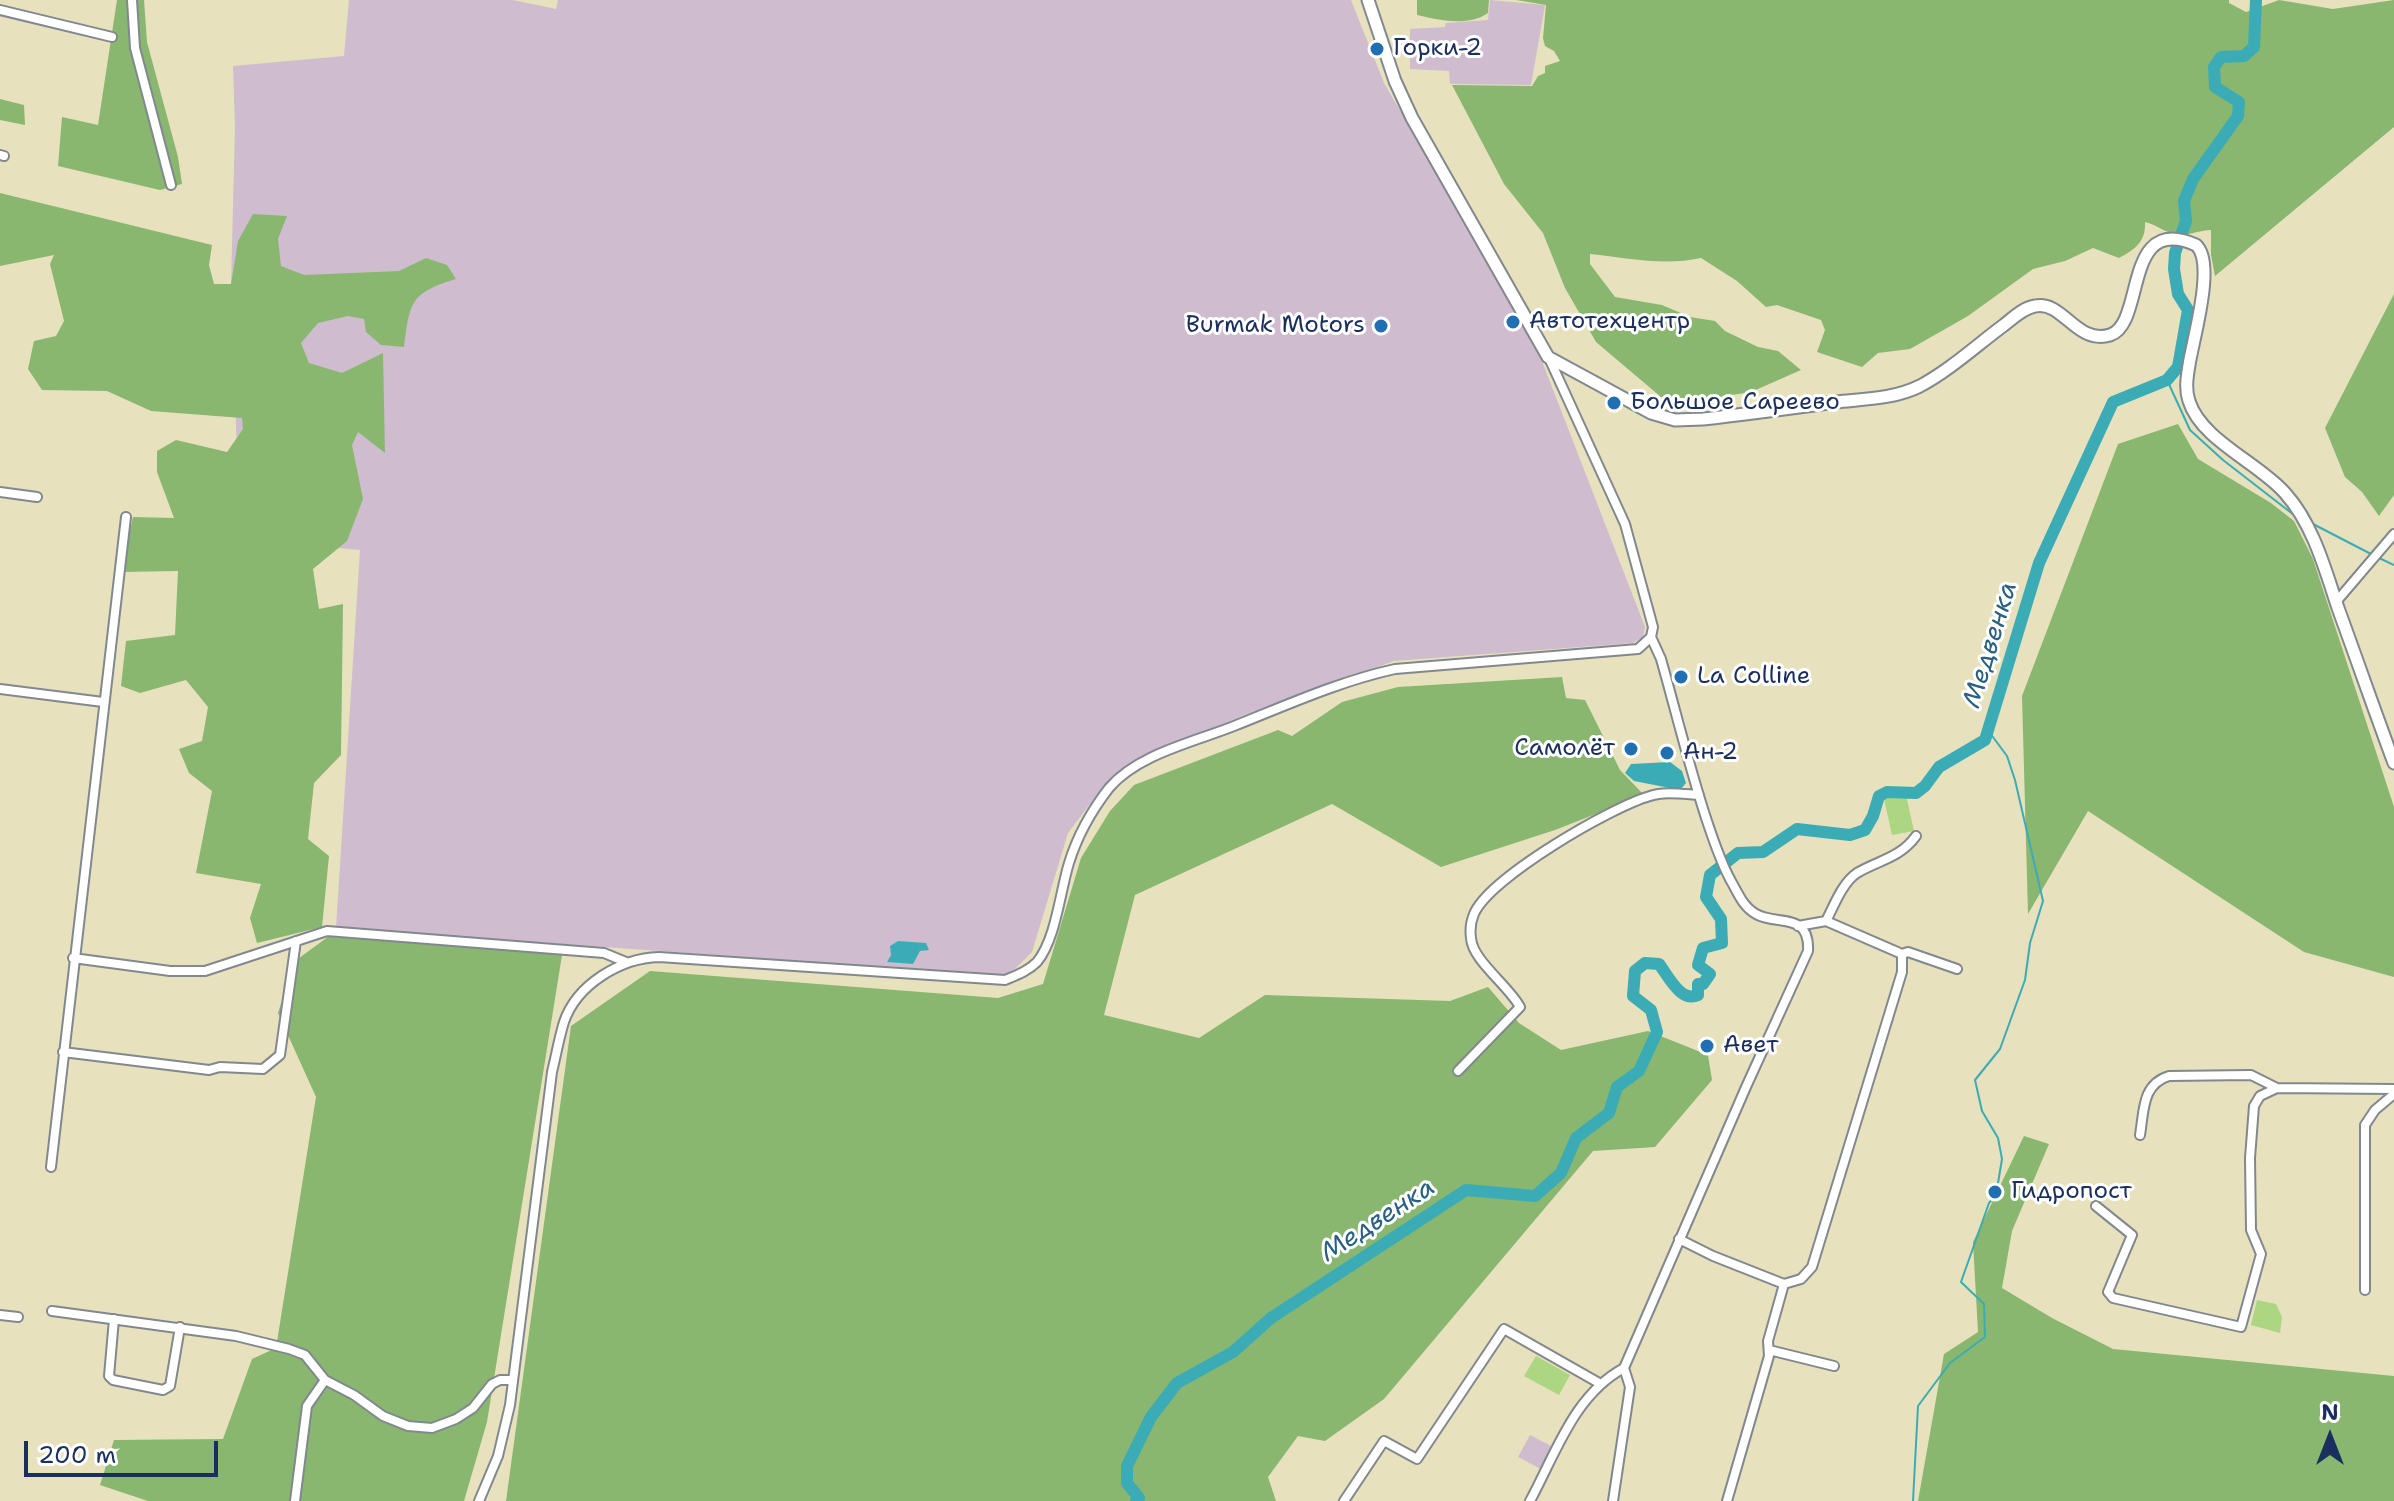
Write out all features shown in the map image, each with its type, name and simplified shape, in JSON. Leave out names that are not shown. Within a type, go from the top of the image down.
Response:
[{"type":"main road","points":[[1368,0],[1395,81],[1412,118],[1548,357],[1651,413],[1675,420],[1703,419],[1887,397],[1920,386],[2020,313],[2037,305],[2046,305],[2055,310],[2079,330],[2091,335],[2108,336],[2116,333],[2128,319],[2142,264],[2153,248],[2170,241],[2190,243],[2201,250],[2205,272],[2187,380],[2189,402],[2195,415],[2208,429],[2285,492],[2314,540],[2394,763]]},
{"type":"street","points":[[132,0],[135,48],[171,185]]},
{"type":"street","points":[[0,10],[112,37]]},
{"type":"street","points":[[1530,1501],[1575,1415],[1599,1383],[1624,1368],[1808,951],[1809,938],[1787,919],[1759,917],[1749,909],[1727,874],[1699,795],[1661,659],[1651,637],[1653,627],[1625,524],[1548,357]]},
{"type":"street","points":[[0,492],[37,497]]},
{"type":"street","points":[[51,1167],[126,517]]},
{"type":"street","points":[[2336,602],[2394,534]]},
{"type":"street","points":[[479,1501],[504,1435],[552,1072],[564,1020],[577,998],[592,984],[626,962],[659,957],[1005,980],[1027,971],[1038,960],[1049,938],[1069,862],[1084,826],[1109,789],[1125,773],[1162,754],[1287,704],[1378,672],[1638,649],[1651,637]]},
{"type":"street","points":[[0,689],[103,702]]},
{"type":"street","points":[[1458,1071],[1520,1007],[1472,948],[1474,913],[1484,900],[1502,883],[1575,830],[1617,809],[1653,794],[1699,795]]},
{"type":"street","points":[[1826,921],[1847,883],[1857,874],[1881,864],[1909,846],[1916,836]]},
{"type":"street","points":[[1797,926],[1826,921],[1902,954],[1908,952],[1957,969]]},
{"type":"street","points":[[73,958],[170,971],[205,971],[327,931],[604,953],[626,962]]},
{"type":"street","points":[[63,1052],[209,1070],[220,1067],[263,1069],[280,1055],[296,941]]},
{"type":"street","points":[[1679,1239],[1784,1284],[1801,1279],[1812,1267],[1902,972],[1902,954]]},
{"type":"street","points":[[2140,1135],[2147,1094],[2157,1079],[2169,1076],[2251,1075],[2277,1088],[2394,1092]]},
{"type":"street","points":[[2096,1206],[2132,1235],[2108,1292],[2113,1298],[2241,1327],[2261,1254],[2251,1230],[2250,1158],[2254,1106],[2260,1096],[2277,1088]]},
{"type":"street","points":[[2365,1290],[2365,1125],[2394,1092]]},
{"type":"street","points":[[1727,1501],[1784,1284]]},
{"type":"street","points":[[52,1311],[236,1336],[305,1355],[325,1380],[354,1395],[383,1416],[408,1426],[432,1428],[456,1419],[473,1408],[492,1384],[500,1380],[513,1380]]},
{"type":"street","points":[[0,1315],[18,1317]]},
{"type":"street","points":[[114,1319],[109,1376],[113,1380],[163,1390],[170,1386],[180,1327]]},
{"type":"street","points":[[1344,1501],[1384,1441],[1417,1459],[1504,1329],[1599,1383]]},
{"type":"street","points":[[1769,1350],[1834,1366]]},
{"type":"street","points":[[1613,1501],[1630,1387],[1624,1368]]},
{"type":"street","points":[[295,1501],[307,1406],[325,1380]]},
{"type":"shaded area","points":[[349,0],[513,0],[556,9],[558,0],[1351,0],[1384,83],[1533,338],[1645,627],[1643,637],[1633,643],[1394,661],[1244,715],[1130,764],[1105,784],[1068,833],[1032,952],[1013,971],[999,975],[336,928],[360,550],[240,539],[231,285],[235,127],[233,66],[344,56]]},
{"type":"shaded area","points":[[1490,0],[1545,5],[1531,85],[1450,84],[1449,71],[1410,69],[1410,29],[1488,20]]},
{"type":"shaded area","points":[[1530,1435],[1553,1447],[1541,1469],[1518,1457]]},
{"type":"green space","points":[[117,0],[144,0],[147,42],[178,157],[182,184],[160,190],[58,166],[62,117],[98,125]]},
{"type":"green space","points":[[1417,0],[1489,0],[1488,13],[1472,20],[1435,19],[1417,15]]},
{"type":"green space","points":[[1516,0],[2229,0],[2229,3],[2246,12],[2279,0],[2333,9],[2394,0],[2394,127],[2215,276],[2211,230],[2176,234],[2145,222],[2139,244],[2119,258],[2093,248],[2065,261],[2033,269],[1968,316],[1910,349],[1878,353],[1862,367],[1817,352],[1825,330],[1821,320],[1777,305],[1766,307],[1737,281],[1701,258],[1659,261],[1590,254],[1590,264],[1615,297],[1662,305],[1690,317],[1715,321],[1725,331],[1758,347],[1778,351],[1801,370],[1751,392],[1706,399],[1661,397],[1596,342],[1565,288],[1543,233],[1504,184],[1452,85],[1532,86],[1538,76],[1545,73],[1545,66],[1560,61],[1554,51],[1545,46],[1543,38],[1546,5]]},
{"type":"green space","points":[[0,99],[24,105],[25,125],[0,120]]},
{"type":"green space","points":[[0,193],[212,245],[209,265],[214,284],[231,284],[238,241],[253,214],[287,216],[278,239],[281,266],[304,275],[399,271],[426,258],[447,265],[456,279],[429,289],[415,301],[408,319],[404,347],[381,345],[366,332],[364,319],[348,316],[318,323],[301,343],[309,363],[342,373],[383,353],[385,453],[358,432],[352,445],[363,499],[347,541],[313,569],[319,609],[343,604],[341,755],[314,783],[308,839],[329,856],[322,927],[257,943],[250,918],[261,884],[196,873],[212,791],[189,773],[179,749],[202,741],[208,707],[186,680],[140,693],[121,686],[126,641],[175,635],[178,571],[121,572],[133,517],[174,518],[157,472],[157,451],[176,440],[227,452],[243,429],[242,418],[151,411],[107,391],[42,390],[28,369],[34,341],[56,336],[64,321],[50,264],[54,255],[0,266]]},
{"type":"green space","points":[[2394,294],[2394,495],[2379,516],[2362,492],[2345,477],[2325,428]]},
{"type":"green space","points":[[2178,424],[2198,459],[2271,503],[2294,521],[2313,559],[2394,807],[2394,977],[2304,952],[2088,811],[2028,914],[2022,696],[2118,444]]},
{"type":"green space","points":[[1562,677],[1566,698],[1585,700],[1620,770],[1644,795],[1555,830],[1441,867],[1332,804],[1135,895],[1104,1015],[1199,1038],[1265,995],[1450,1001],[1488,987],[1519,1023],[1561,1050],[1648,1031],[1708,1055],[1712,1080],[1655,1147],[1593,1151],[1384,1399],[1325,1441],[1298,1436],[1268,1477],[1276,1501],[506,1501],[571,1026],[650,971],[998,998],[1043,984],[1081,858],[1110,811],[1134,785],[1278,730],[1292,736],[1342,702],[1398,687]]},
{"type":"green space","points":[[1906,795],[1914,831],[1892,835],[1884,799]]},
{"type":"green space","points":[[336,931],[563,949],[487,1422],[464,1501],[148,1501],[100,1485],[114,1440],[223,1439],[252,1359],[276,1348],[316,1097],[278,1013],[295,961]]},
{"type":"green space","points":[[2024,1136],[2049,1144],[2012,1231],[2002,1288],[2113,1349],[2394,1376],[2394,1501],[1918,1501],[1944,1354],[1978,1332],[1973,1242]]},
{"type":"green space","points":[[2257,1300],[2276,1304],[2282,1317],[2280,1333],[2251,1325]]},
{"type":"green space","points":[[1536,1356],[1570,1375],[1559,1395],[1524,1376]]},
{"type":"water","points":[[1670,762],[1682,771],[1686,783],[1680,790],[1634,781],[1625,773],[1631,764]]},
{"type":"water","points":[[898,941],[926,943],[929,950],[920,951],[913,964],[887,962],[891,955],[890,946]]},
{"type":"waterway","name":"Медвенка","points":[[1136,1501],[1139,1498],[1127,1483],[1127,1466],[1151,1417],[1177,1383],[1233,1352],[1271,1318],[1466,1190],[1535,1196],[1561,1173],[1576,1138],[1609,1113],[1617,1087],[1639,1071],[1657,1032],[1651,1010],[1633,996],[1635,971],[1645,963],[1659,964],[1681,992],[1692,996],[1698,995],[1698,984],[1703,984],[1710,974],[1698,965],[1703,948],[1722,943],[1721,919],[1706,897],[1710,875],[1738,853],[1763,852],[1797,829],[1850,835],[1865,830],[1879,796],[1887,792],[1916,793],[1939,767],[1985,740],[2039,563],[2113,402],[2167,380],[2178,367],[2188,310],[2178,294],[2174,269],[2175,253],[2186,221],[2184,201],[2193,179],[2238,116],[2239,102],[2215,87],[2214,67],[2221,57],[2244,56],[2254,47],[2256,0]]},
{"type":"waterway","points":[[2167,380],[2190,430],[2294,515]]},
{"type":"waterway","points":[[2313,524],[2371,554]]},
{"type":"waterway","points":[[2377,557],[2394,565]]},
{"type":"waterway","points":[[1913,1501],[1918,1406],[1950,1363],[1985,1337],[1984,1304],[1961,1282],[1989,1203],[1996,1195],[2002,1159],[1998,1138],[1982,1111],[1975,1080],[2000,1049],[2025,980],[2030,943],[2043,901],[2015,780],[2007,756],[1987,729]]},
{"type":"place","name":"Горки-2","points":[[1377,49]]},
{"type":"place","name":"Автотехцентр","points":[[1513,322]]},
{"type":"place","name":"Burmak Motors","points":[[1381,326]]},
{"type":"place","name":"Большое Сареево","points":[[1614,403]]},
{"type":"place","name":"La Colline","points":[[1681,677]]},
{"type":"place","name":"Самолёт","points":[[1631,749]]},
{"type":"place","name":"Ан-2","points":[[1667,753]]},
{"type":"place","name":"Авет","points":[[1707,1046]]},
{"type":"place","name":"Гидропост","points":[[1995,1192]]}]
